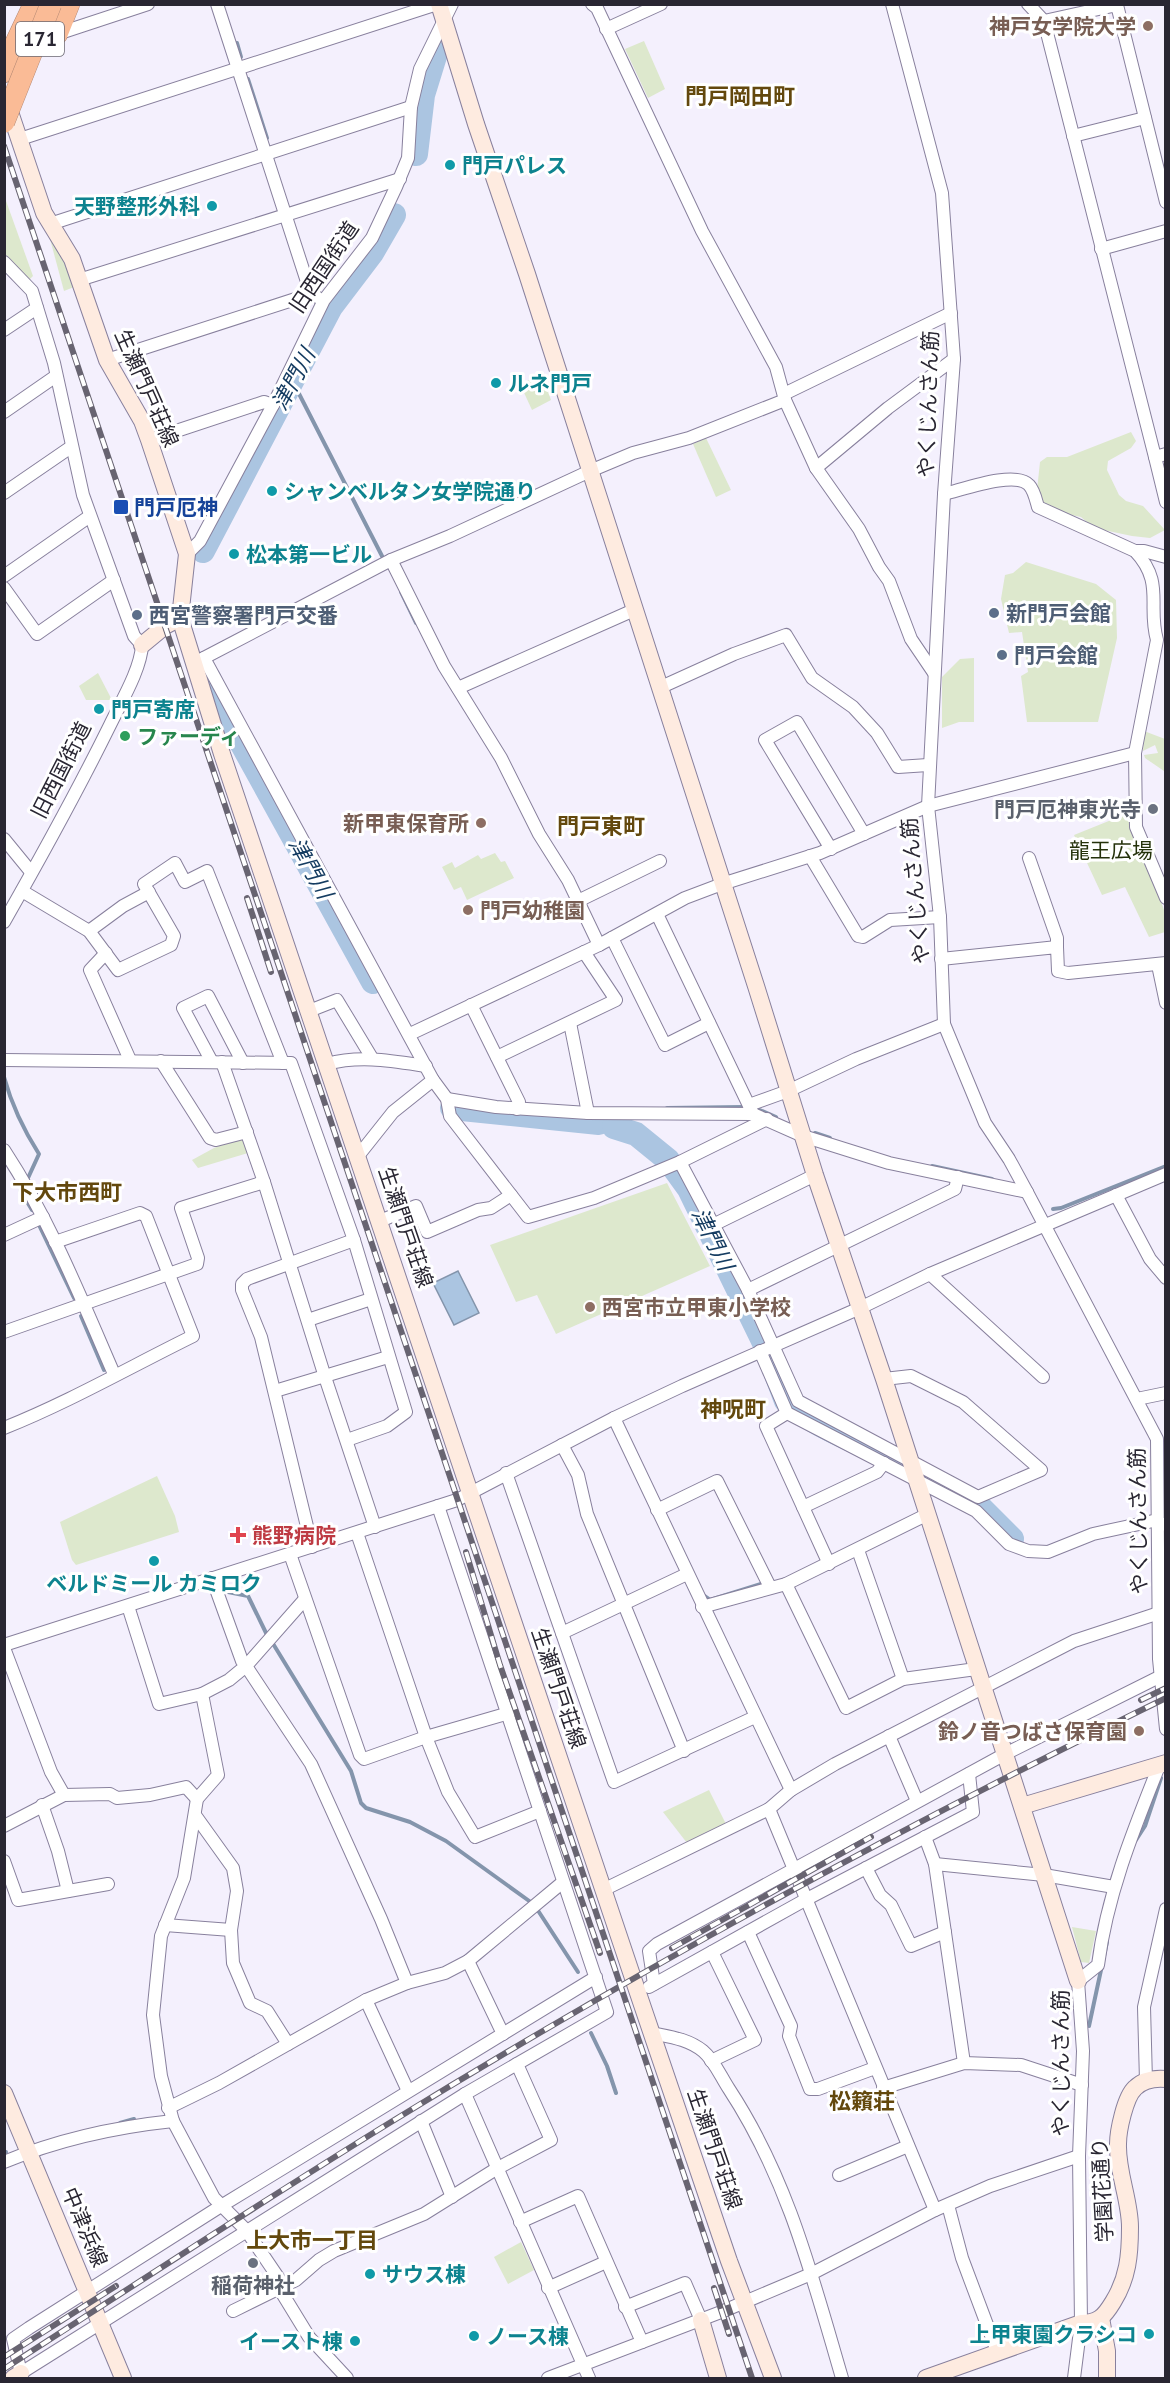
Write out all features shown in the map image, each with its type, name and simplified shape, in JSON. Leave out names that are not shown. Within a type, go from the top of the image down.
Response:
[{"type":"highway","name":"171","points":[[4,122],[51,4]]},
{"type":"highway","name":"171","points":[[4,72],[27,45],[48,36],[69,4]]},
{"type":"highway","name":"171","points":[[4,67],[31,12],[48,36]]},
{"type":"street","points":[[48,36],[148,4]]},
{"type":"street","points":[[217,4],[311,294]]},
{"type":"street","points":[[20,139],[438,4],[815,1176],[884,1379],[1078,1981]]},
{"type":"street","name":"旧西国街道","points":[[187,554],[200,541],[273,405],[324,300],[372,238],[408,158],[411,107],[420,69],[452,4]]},
{"type":"street","points":[[592,4],[597,8],[702,231],[776,367],[785,397],[816,468],[860,529],[879,567],[889,581],[911,639],[934,673]]},
{"type":"street","points":[[606,29],[661,4]]},
{"type":"street","name":"やくじんさん筋","points":[[892,4],[942,193],[954,359],[928,765],[928,806],[940,917],[944,1024],[985,1123],[1027,1192],[1157,1439],[1163,1524],[1159,1613],[1166,1730]]},
{"type":"street","points":[[1028,4],[1044,21],[1101,249],[1160,456],[1166,502]]},
{"type":"street","points":[[1044,21],[1117,5],[1166,202]]},
{"type":"street","name":"生瀬門戸荘線","points":[[4,97],[44,213],[69,253],[107,360],[142,421],[149,440],[187,554],[180,618],[199,661],[222,754],[603,1890],[773,2379]]},
{"type":"street","points":[[50,224],[411,107]]},
{"type":"street","points":[[1073,135],[1145,118]]},
{"type":"street","points":[[79,280],[400,178]]},
{"type":"street","points":[[1101,249],[1166,231]]},
{"type":"street","points":[[4,262],[32,291],[56,376],[83,495],[134,636],[142,645],[165,626],[180,618]]},
{"type":"street","points":[[107,360],[311,294],[324,300]]},
{"type":"street","points":[[4,330],[37,308]]},
{"type":"street","points":[[766,1119],[674,1164],[594,1198],[528,1217],[450,1116],[447,1099],[433,1080],[410,1034],[199,661],[391,560],[450,536],[633,453],[689,438],[785,397],[951,313]]},
{"type":"street","points":[[816,468],[888,408],[954,359]]},
{"type":"street","points":[[4,412],[56,376]]},
{"type":"street","points":[[149,440],[264,402],[273,405]]},
{"type":"street","points":[[4,493],[71,447]]},
{"type":"street","points":[[944,494],[993,481],[1023,481],[1031,487],[1038,507],[1135,551],[1152,574],[1155,595],[1154,628],[1161,642],[1135,753],[1136,827],[1166,898]]},
{"type":"street","points":[[4,576],[90,516]]},
{"type":"street","points":[[1135,551],[1166,557]]},
{"type":"street","points":[[391,560],[444,666],[501,758],[539,834],[568,880],[599,945]]},
{"type":"street","points":[[4,588],[37,634],[114,580]]},
{"type":"street","points":[[458,688],[634,609]]},
{"type":"street","points":[[659,688],[734,654],[786,635],[812,678],[853,707],[877,733],[898,767],[928,765]]},
{"type":"street","name":"旧西国街道","points":[[4,922],[66,813],[122,701],[141,655],[142,645]]},
{"type":"street","points":[[831,849],[765,740],[797,722],[864,834]]},
{"type":"street","points":[[410,1034],[599,945],[686,898],[722,884],[831,849],[928,806],[1135,753]]},
{"type":"street","points":[[4,839],[31,872]]},
{"type":"street","points":[[810,856],[858,936],[863,937],[890,920],[940,917]]},
{"type":"street","points":[[1029,858],[1057,938],[1058,971],[1068,973],[1162,964],[1166,1003]]},
{"type":"street","points":[[578,901],[660,861]]},
{"type":"street","points":[[22,891],[89,931],[118,970],[171,945],[174,936],[144,884],[175,863],[185,882],[207,871],[283,1063]]},
{"type":"street","points":[[89,931],[123,906],[149,892]]},
{"type":"street","points":[[657,914],[751,1109],[766,1119],[803,1136],[889,1163],[1027,1192]]},
{"type":"street","points":[[612,938],[665,1045],[708,1023]]},
{"type":"street","points":[[941,959],[1057,947]]},
{"type":"street","points":[[497,1057],[616,1000],[584,952]]},
{"type":"street","points":[[106,953],[90,970],[130,1060]]},
{"type":"street","points":[[243,1063],[208,996],[183,1008],[217,1062],[247,1132],[375,1527]]},
{"type":"street","points":[[309,1011],[337,1000],[372,1058]]},
{"type":"street","points":[[471,1005],[519,1102],[517,1109]]},
{"type":"street","points":[[570,1023],[588,1113]]},
{"type":"street","points":[[447,1099],[517,1109],[588,1113],[751,1109],[856,1059],[944,1024]]},
{"type":"street","points":[[327,1064],[372,1058],[426,1066]]},
{"type":"street","points":[[4,1060],[291,1064],[354,1240],[406,1412],[387,1426],[347,1440]]},
{"type":"street","points":[[161,1061],[210,1138],[216,1140],[247,1132]]},
{"type":"street","points":[[358,1156],[393,1112],[433,1080]]},
{"type":"street","points":[[4,1150],[28,1185],[56,1242],[114,1374]]},
{"type":"street","points":[[674,1164],[713,1225],[748,1290],[787,1413],[975,1510],[1009,1544],[1028,1551],[1048,1552],[1093,1534],[1153,1521],[1163,1524]]},
{"type":"street","points":[[64,1795],[51,1772],[4,1646],[357,1533],[471,1493],[562,1444],[766,1349],[1044,1224],[1166,1174]]},
{"type":"street","points":[[713,1225],[815,1176]]},
{"type":"street","points":[[748,1290],[956,1189],[958,1177]]},
{"type":"street","points":[[4,1332],[84,1306],[197,1264],[198,1258],[181,1208],[264,1182]]},
{"type":"street","points":[[380,1221],[416,1206],[428,1232],[478,1210],[491,1208],[511,1195]]},
{"type":"street","points":[[1116,1195],[1150,1259],[1166,1278]]},
{"type":"street","points":[[4,1428],[49,1410],[114,1374],[193,1336],[146,1216],[140,1213],[56,1242]]},
{"type":"street","points":[[4,1235],[43,1217]]},
{"type":"street","points":[[312,1547],[276,1392],[261,1337],[242,1290],[242,1284],[247,1279],[354,1240]]},
{"type":"street","points":[[930,1274],[1043,1377]]},
{"type":"street","points":[[308,1320],[371,1299]]},
{"type":"street","points":[[766,1349],[798,1401],[978,1497],[1041,1470],[963,1402],[911,1376],[884,1379]]},
{"type":"street","points":[[276,1392],[388,1357]]},
{"type":"street","points":[[1137,1399],[1166,1393]]},
{"type":"street","points":[[787,1413],[765,1426],[829,1564]]},
{"type":"street","points":[[614,1419],[791,1790]]},
{"type":"street","points":[[562,1444],[578,1474],[587,1514],[684,1751]]},
{"type":"street","points":[[803,1507],[877,1472],[884,1463]]},
{"type":"street","points":[[506,1473],[614,1782],[755,1717]]},
{"type":"street","points":[[657,1510],[717,1480],[770,1587]]},
{"type":"street","points":[[438,1506],[509,1713],[563,1882],[596,1977],[607,2012],[421,2121],[17,2376],[14,2339],[221,2206],[596,1977]]},
{"type":"street","points":[[702,1607],[786,1584],[926,1515]]},
{"type":"street","points":[[357,1533],[426,1737],[448,1792],[475,1837],[540,1811]]},
{"type":"street","points":[[858,1550],[903,1679]]},
{"type":"street","points":[[291,1554],[360,1755],[364,1759],[426,1737],[509,1713]]},
{"type":"street","points":[[560,1630],[685,1571]]},
{"type":"street","points":[[212,1578],[242,1661],[311,1764],[367,1887],[407,1983]]},
{"type":"street","points":[[786,1584],[846,1708],[903,1679],[976,1668]]},
{"type":"street","points":[[128,1606],[159,1704],[202,1694],[229,1680],[246,1666],[305,1599]]},
{"type":"street","points":[[603,1890],[769,1809],[791,1790],[835,1764],[1074,1641],[1159,1613]]},
{"type":"street","points":[[654,1984],[649,1951],[657,1944],[1005,1754],[1161,1676]]},
{"type":"street","points":[[202,1694],[218,1775],[197,1799],[184,1878],[161,1936],[153,2015],[161,2076],[173,2121],[214,2198],[246,2230],[309,2337],[347,2379]]},
{"type":"street","points":[[889,1736],[918,1801]]},
{"type":"street","points":[[1022,1806],[1162,1764]]},
{"type":"street","name":"やくじんさん筋","points":[[1074,2379],[1081,2323],[1079,2156],[1083,2051],[1078,1981],[1098,1965],[1103,1928],[1114,1887],[1162,1764]]},
{"type":"street","points":[[638,1993],[805,1900],[973,1812],[969,1774]]},
{"type":"street","points":[[4,1826],[64,1795],[110,1794],[117,1797],[150,1795],[186,1787],[197,1799]]},
{"type":"street","points":[[42,1805],[58,1851],[68,1891]]},
{"type":"street","points":[[769,1809],[935,2210]]},
{"type":"street","points":[[195,1815],[232,1868],[237,1891],[231,1930],[233,1963],[250,2003],[267,2011],[288,2044]]},
{"type":"street","points":[[925,1837],[935,1864],[964,2063]]},
{"type":"street","points":[[4,1861],[18,1900],[108,1884]]},
{"type":"street","points":[[935,1864],[1044,1875],[1114,1887]]},
{"type":"street","points":[[866,1868],[880,1894],[891,1905],[911,1946],[945,1932]]},
{"type":"street","points":[[168,2108],[219,2083],[366,2000],[407,1983],[445,1973],[468,1961],[563,1882]]},
{"type":"street","points":[[1166,1909],[1144,2007],[1146,2081],[1166,2079]]},
{"type":"street","points":[[165,1925],[231,1930]]},
{"type":"street","points":[[748,1932],[791,2026],[789,2036],[810,2090],[875,2068]]},
{"type":"street","points":[[711,2061],[755,2040],[712,1952]]},
{"type":"street","points":[[468,1961],[503,2034]]},
{"type":"street","points":[[366,2000],[408,2091]]},
{"type":"street","points":[[652,2033],[687,2040],[705,2052],[769,2157],[783,2188],[842,2379]]},
{"type":"street","points":[[883,2088],[964,2063],[1021,2066],[1082,2085]]},
{"type":"street","points":[[233,2311],[296,2280],[319,2260],[334,2251],[424,2214],[496,2169],[551,2140],[517,2064]]},
{"type":"street","name":"学園花通り","points":[[1101,2319],[1123,2285],[1128,2266],[1130,2225],[1118,2145],[1122,2119],[1134,2088],[1146,2081]]},
{"type":"street","name":"中津浜線","points":[[4,2093],[101,2321],[123,2379]]},
{"type":"street","points":[[465,2094],[589,2379]]},
{"type":"street","points":[[4,2162],[61,2142],[144,2124],[173,2121]]},
{"type":"street","points":[[421,2121],[452,2197]]},
{"type":"street","points":[[839,2175],[908,2146]]},
{"type":"street","points":[[548,2379],[701,2320],[811,2274],[935,2210],[990,2186],[1079,2156]]},
{"type":"street","points":[[520,2222],[578,2196],[642,2342]]},
{"type":"street","points":[[948,2205],[963,2258],[998,2354]]},
{"type":"street","points":[[549,2288],[606,2262]]},
{"type":"street","points":[[625,2307],[685,2283],[701,2320],[718,2379]]},
{"type":"street","points":[[926,2379],[1081,2323],[1093,2323],[1101,2319],[1107,2351],[1107,2379]]},
{"type":"green space","points":[[644,41],[665,89],[648,98],[625,49]]},
{"type":"green space","points":[[5,198],[33,276],[29,280],[5,254]]},
{"type":"green space","points":[[50,239],[64,262],[74,287],[64,291]]},
{"type":"green space","points":[[542,374],[551,400],[532,410],[520,384]]},
{"type":"green space","points":[[1131,432],[1136,441],[1131,448],[1108,461],[1107,470],[1119,495],[1126,501],[1143,506],[1165,530],[1150,538],[1094,528],[1081,517],[1052,511],[1040,499],[1037,490],[1040,462],[1047,457],[1067,457]]},
{"type":"green space","points":[[706,438],[731,490],[716,497],[693,444]]},
{"type":"green space","points":[[1026,562],[1096,584],[1116,600],[1117,638],[1098,722],[1027,722],[1021,676],[1028,672],[1022,632],[1009,633],[1001,599],[1005,575],[1013,573]]},
{"type":"green space","points":[[974,658],[974,722],[959,722],[942,728],[942,677],[960,659]]},
{"type":"green space","points":[[98,673],[112,700],[86,700],[79,686]]},
{"type":"green space","points":[[1144,731],[1165,739],[1165,790],[1164,771],[1145,758],[1144,755],[1158,753],[1155,745],[1143,751]]},
{"type":"green space","name":"龍王広場","points":[[1131,812],[1165,913],[1165,932],[1149,937],[1125,887],[1102,895],[1074,835]]},
{"type":"green space","points":[[495,853],[501,862],[505,861],[514,878],[467,900],[461,887],[454,890],[442,867],[452,862],[455,868],[478,855],[481,859]]},
{"type":"green space","points":[[237,1139],[243,1140],[248,1153],[198,1168],[192,1160],[214,1148]]},
{"type":"green space","points":[[667,1183],[710,1266],[556,1334],[537,1295],[516,1302],[490,1245]]},
{"type":"green space","points":[[157,1476],[175,1516],[179,1532],[76,1565],[72,1560],[60,1522]]},
{"type":"green space","points":[[709,1790],[726,1824],[687,1843],[663,1812]]},
{"type":"green space","points":[[1072,1927],[1096,1931],[1089,1963],[1081,1962]]},
{"type":"green space","points":[[521,2242],[534,2270],[508,2284],[494,2257]]},
{"type":"water","points":[[458,1271],[479,1313],[454,1325],[433,1283]]},
{"type":"waterway","points":[[237,43],[241,57]]},
{"type":"waterway","name":"津門川","points":[[416,154],[423,95],[436,53]]},
{"type":"waterway","points":[[248,79],[267,138]]},
{"type":"waterway","name":"津門川","points":[[203,551],[331,307],[372,253],[394,215]]},
{"type":"waterway","points":[[293,382],[382,556]]},
{"type":"waterway","points":[[401,592],[416,623]]},
{"type":"waterway","name":"津門川","points":[[209,678],[217,699],[373,982]]},
{"type":"waterway","points":[[4,1077],[18,1117],[39,1154],[28,1178]]},
{"type":"waterway","points":[[667,1108],[744,1107]]},
{"type":"waterway","name":"津門川","points":[[452,1108],[599,1123]]},
{"type":"waterway","points":[[755,1108],[776,1117]]},
{"type":"waterway","name":"津門川","points":[[614,1127],[636,1134],[668,1160],[689,1189],[765,1345],[786,1401],[821,1425],[892,1460]]},
{"type":"waterway","points":[[815,1133],[830,1138]]},
{"type":"waterway","points":[[932,1166],[992,1179]]},
{"type":"waterway","points":[[1053,1209],[1061,1208],[1166,1166]]},
{"type":"waterway","points":[[21,1189],[32,1210]]},
{"type":"waterway","points":[[39,1225],[74,1298]]},
{"type":"waterway","points":[[81,1316],[104,1370]]},
{"type":"waterway","name":"津門川","points":[[932,1480],[978,1505],[1012,1539]]},
{"type":"waterway","points":[[703,1595],[710,1600],[761,1584]]},
{"type":"waterway","points":[[223,1591],[248,1596],[268,1637]]},
{"type":"waterway","points":[[272,1642],[351,1771],[361,1803],[366,1808],[410,1822],[446,1841],[532,1903]]},
{"type":"waterway","points":[[1136,1840],[1145,1826],[1161,1778]]},
{"type":"waterway","points":[[537,1909],[578,1972]]},
{"type":"waterway","points":[[1089,2026],[1107,1942]]},
{"type":"waterway","points":[[591,2033],[607,2066],[616,2093]]},
{"type":"waterway","points":[[120,2123],[134,2119]]},
{"type":"railway","points":[[4,146],[752,2378]]},
{"type":"railway","points":[[247,898],[271,972]]},
{"type":"railway","points":[[466,1552],[500,1665],[600,1953]]},
{"type":"railway","points":[[1141,1700],[1166,1688]]},
{"type":"railway","points":[[4,2369],[342,2152],[581,2009],[871,1848],[1166,1698]]},
{"type":"railway","points":[[672,1948],[871,1837]]},
{"type":"railway","points":[[4,2357],[116,2286]]},
{"type":"railway","points":[[714,2288],[729,2334]]},
{"type":"place","name":"神戸女学院大学","points":[[1148,26]]},
{"type":"place","name":"門戸パレス","points":[[450,165]]},
{"type":"place","name":"天野整形外科","points":[[212,206]]},
{"type":"place","name":"ルネ門戸","points":[[496,383]]},
{"type":"place","name":"シャンベルタン女学院通り","points":[[272,491]]},
{"type":"place","name":"門戸厄神","points":[[121,507]]},
{"type":"place","name":"松本第一ビル","points":[[234,554]]},
{"type":"place","name":"新門戸会館","points":[[994,613]]},
{"type":"place","name":"西宮警察署門戸交番","points":[[137,615]]},
{"type":"place","name":"門戸会館","points":[[1002,655]]},
{"type":"place","name":"門戸寄席","points":[[99,709]]},
{"type":"place","name":"ファーディ","points":[[125,736]]},
{"type":"place","name":"門戸厄神東光寺","points":[[1153,809]]},
{"type":"place","name":"新甲東保育所","points":[[481,823]]},
{"type":"place","name":"門戸幼稚園","points":[[468,910]]},
{"type":"place","name":"西宮市立甲東小学校","points":[[590,1307]]},
{"type":"place","name":"熊野病院","points":[[238,1535]]},
{"type":"place","name":"ベルドミール カミロク","points":[[154,1561]]},
{"type":"place","name":"鈴ノ音つばさ保育園","points":[[1139,1731]]},
{"type":"place","name":"稲荷神社","points":[[253,2263]]},
{"type":"place","name":"サウス棟","points":[[370,2274]]},
{"type":"place","name":"上甲東園クラシコ","points":[[1149,2334]]},
{"type":"place","name":"ノース棟","points":[[474,2336]]},
{"type":"place","name":"イースト棟","points":[[355,2341]]},
{"type":"district","name":"門戸岡田町","points":[[740,96]]},
{"type":"district","name":"門戸東町","points":[[601,826]]},
{"type":"district","name":"下大市西町","points":[[67,1192]]},
{"type":"district","name":"神呪町","points":[[733,1409]]},
{"type":"district","name":"松籟荘","points":[[862,2101]]},
{"type":"district","name":"上大市一丁目","points":[[312,2240]]}]
